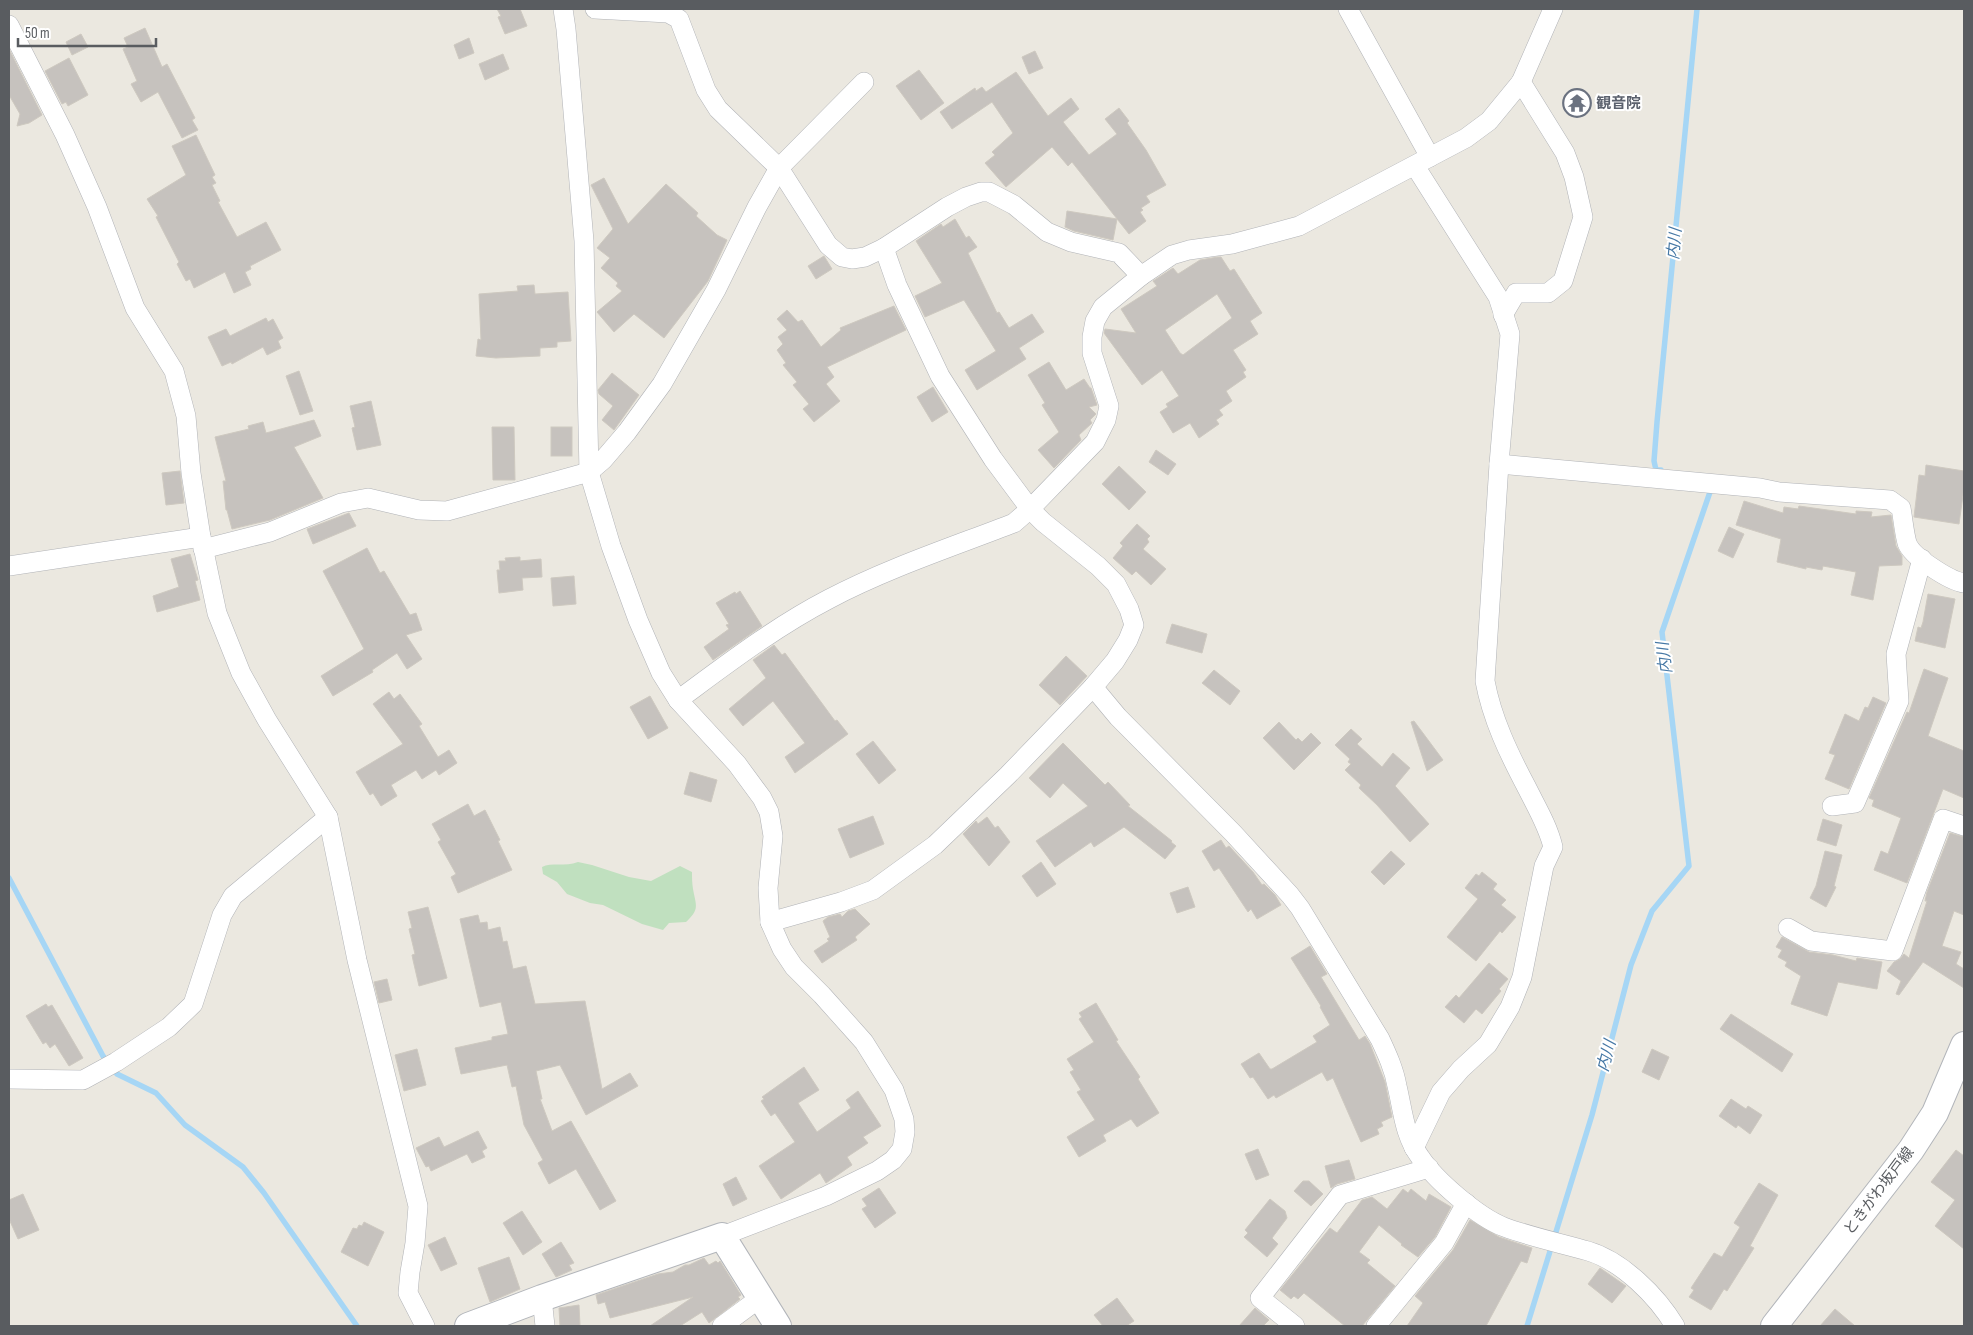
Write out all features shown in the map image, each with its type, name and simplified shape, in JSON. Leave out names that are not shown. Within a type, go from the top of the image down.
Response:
[{"type":"street","points":[[468,1326],[542,1298],[722,1236],[826,1196],[877,1171],[893,1160],[902,1149],[905,1132],[900,1104],[875,1058],[864,1042],[794,967],[782,948],[770,922],[768,888],[772,836],[769,812],[762,798],[737,764],[678,700],[662,673],[638,620],[611,546],[589,472],[584,241],[563,9]]},
{"type":"street","points":[[595,9],[668,13],[679,19],[706,90],[718,109],[779,168],[828,245],[842,257],[852,259],[865,257],[884,248],[947,207],[966,197],[981,192],[989,192],[1014,205],[1047,232],[1071,242],[1119,253],[1141,276]]},
{"type":"street","points":[[1348,9],[1423,161],[1498,297],[1510,334],[1499,464],[1485,682],[1493,715],[1514,764],[1549,830],[1554,847],[1544,866],[1522,977],[1510,1007],[1488,1044],[1461,1069],[1441,1092],[1414,1148]]},
{"type":"street","points":[[678,700],[779,627],[828,599],[892,570],[1014,523],[1095,442],[1106,420],[1109,406],[1092,353],[1095,321],[1103,307],[1141,276],[1172,255],[1189,250],[1232,244],[1299,226],[1466,138],[1489,121],[1521,82],[1553,9]]},
{"type":"street","points":[[9,24],[65,135],[97,207],[135,308],[174,371],[186,416],[191,473],[202,543],[217,613],[241,673],[267,720],[328,818],[357,960],[418,1206],[408,1293],[425,1326]]},
{"type":"street","points":[[9,566],[202,543],[270,532],[341,503],[368,498],[419,510],[446,511],[589,472],[603,460],[627,432],[662,384],[716,290],[757,207],[779,168],[864,82]]},
{"type":"street","points":[[1503,316],[1516,293],[1548,292],[1562,281],[1583,217],[1574,177],[1565,153],[1521,82]]},
{"type":"street","points":[[770,922],[842,902],[873,890],[935,845],[1008,776],[1093,688],[1115,661],[1128,640],[1134,625],[1129,609],[1116,584],[1098,566],[1043,522],[1030,509],[993,459],[940,376],[897,286],[884,248]]},
{"type":"street","points":[[1499,464],[1760,488],[1779,492],[1890,500],[1901,508],[1908,545],[1922,560],[1956,582],[1964,583]]},
{"type":"street","points":[[1832,806],[1855,803],[1899,700],[1896,654],[1922,560]]},
{"type":"street","points":[[1093,688],[1118,717],[1233,833],[1300,908],[1380,1040],[1390,1061],[1397,1085],[1404,1123],[1414,1148],[1429,1168],[1466,1203],[1484,1217],[1503,1227],[1589,1251],[1616,1264],[1652,1295],[1664,1308],[1675,1326]]},
{"type":"street","points":[[9,1079],[83,1080],[116,1062],[169,1027],[193,1004],[222,916],[232,896],[328,818]]},
{"type":"street","points":[[1788,928],[1811,941],[1893,951],[1944,819],[1964,826]]},
{"type":"street","name":"ときがわ坂戸線","points":[[1774,1326],[1911,1150],[1935,1113],[1964,1044]]},
{"type":"street","points":[[1295,1326],[1260,1298],[1340,1195],[1429,1168]]},
{"type":"street","points":[[1376,1326],[1444,1243],[1466,1203]]},
{"type":"street","points":[[722,1236],[778,1326]]},
{"type":"street","points":[[542,1298],[545,1326]]},
{"type":"street","points":[[722,1326],[760,1298]]},
{"type":"green space","points":[[578,862],[629,877],[651,881],[680,866],[692,872],[696,903],[695,910],[686,922],[669,923],[663,930],[642,924],[603,905],[590,903],[567,894],[557,882],[543,874],[542,867]]},
{"type":"building","points":[[497,9],[520,9],[527,26],[505,34],[498,17],[501,16]]},
{"type":"building","points":[[145,28],[162,67],[167,64],[195,118],[192,120],[198,130],[182,138],[158,92],[141,102],[131,84],[137,81],[123,49],[128,47],[124,38]]},
{"type":"building","points":[[81,34],[88,47],[72,55],[66,42]]},
{"type":"building","points":[[469,38],[474,53],[459,59],[454,45]]},
{"type":"building","points":[[9,49],[42,115],[29,123],[17,126],[20,114],[9,95]]},
{"type":"building","points":[[1035,51],[1043,68],[1029,74],[1022,57]]},
{"type":"building","points":[[503,54],[509,69],[485,80],[479,64]]},
{"type":"building","points":[[69,58],[88,95],[68,106],[66,102],[62,104],[45,71]]},
{"type":"building","points":[[919,70],[944,103],[921,120],[896,86]]},
{"type":"building","points":[[1016,72],[1048,116],[1071,98],[1079,109],[1063,122],[1089,155],[1117,134],[1105,119],[1119,108],[1129,121],[1127,123],[1146,150],[1166,185],[1146,196],[1150,202],[1141,208],[1143,210],[1140,212],[1146,221],[1129,234],[1072,162],[1068,166],[1052,147],[1006,187],[985,163],[995,155],[992,152],[1013,133],[992,102],[952,129],[940,112],[975,88],[976,91],[982,87],[986,92]]},
{"type":"building","points":[[196,135],[215,175],[212,177],[216,183],[212,185],[220,201],[218,202],[237,237],[266,222],[281,250],[250,266],[251,269],[245,272],[251,285],[234,293],[225,272],[194,288],[190,279],[186,281],[177,264],[179,262],[156,217],[158,216],[147,199],[186,175],[172,146]]},
{"type":"building","points":[[604,178],[628,224],[666,184],[698,213],[696,216],[717,235],[727,240],[708,281],[664,338],[634,314],[614,332],[597,312],[622,291],[616,286],[618,283],[601,268],[610,258],[597,248],[613,229],[591,185]]},
{"type":"building","points":[[1067,211],[1117,219],[1113,240],[1074,231],[1065,227]]},
{"type":"building","points":[[955,219],[966,238],[969,236],[977,247],[968,253],[997,313],[999,312],[1009,328],[1032,314],[1044,332],[1019,348],[1026,359],[977,390],[965,370],[996,351],[964,300],[925,317],[915,296],[942,283],[916,241],[941,224],[943,227]]},
{"type":"building","points":[[824,256],[832,269],[816,279],[808,266]]},
{"type":"building","points":[[1221,257],[1230,271],[1234,269],[1262,313],[1250,321],[1258,334],[1233,350],[1246,370],[1243,372],[1246,377],[1226,391],[1232,401],[1219,410],[1223,415],[1216,420],[1219,424],[1199,438],[1190,423],[1173,433],[1160,412],[1168,407],[1166,404],[1179,396],[1162,370],[1142,385],[1104,333],[1105,329],[1136,333],[1121,309],[1157,286],[1153,281],[1173,268],[1178,274],[1200,260]],"holes":[[[1217,294],[1232,318],[1183,355],[1165,330]]]},
{"type":"building","points":[[534,285],[535,294],[568,292],[571,341],[557,342],[557,347],[540,348],[540,356],[496,358],[476,356],[478,339],[481,340],[479,294],[518,291],[517,286]]},
{"type":"building","points":[[894,306],[906,330],[827,367],[834,377],[826,384],[840,401],[814,422],[803,409],[809,404],[793,385],[797,382],[783,365],[786,363],[777,350],[783,344],[778,337],[787,330],[777,319],[787,310],[798,322],[802,320],[821,347],[841,330],[840,328]]},
{"type":"building","points":[[266,318],[268,322],[273,319],[283,338],[278,341],[281,348],[267,355],[263,347],[232,364],[231,362],[222,366],[208,337],[226,329],[230,336]]},
{"type":"building","points":[[1049,362],[1066,390],[1084,379],[1091,388],[1097,405],[1089,407],[1096,414],[1090,420],[1092,423],[1079,435],[1081,440],[1054,468],[1038,450],[1059,432],[1042,405],[1045,403],[1028,375]]},
{"type":"building","points":[[299,371],[313,411],[300,415],[286,376]]},
{"type":"building","points":[[612,373],[639,395],[614,430],[602,420],[613,406],[599,394],[598,390]]},
{"type":"building","points":[[933,387],[948,412],[932,422],[917,397]]},
{"type":"building","points":[[371,401],[381,445],[357,450],[352,428],[355,427],[350,406]]},
{"type":"building","points":[[314,420],[321,436],[294,447],[323,498],[270,520],[232,529],[226,510],[223,481],[226,481],[215,437],[249,429],[248,426],[263,422],[266,433]]},
{"type":"building","points":[[492,427],[514,427],[515,480],[493,480]]},
{"type":"building","points":[[551,427],[572,427],[572,456],[551,456]]},
{"type":"building","points":[[1156,450],[1176,464],[1168,475],[1149,462]]},
{"type":"building","points":[[1926,465],[1964,471],[1964,488],[1959,524],[1914,517],[1919,475],[1925,476]]},
{"type":"building","points":[[1119,466],[1146,492],[1129,510],[1102,484]]},
{"type":"building","points":[[180,471],[184,503],[166,505],[162,473]]},
{"type":"building","points":[[1744,501],[1783,513],[1784,507],[1798,509],[1799,506],[1856,514],[1856,511],[1872,512],[1871,517],[1891,515],[1896,546],[1902,556],[1902,565],[1879,566],[1873,600],[1851,595],[1856,572],[1823,566],[1822,570],[1806,567],[1806,569],[1777,562],[1781,539],[1736,525]]},
{"type":"building","points":[[349,513],[356,526],[313,544],[307,529]]},
{"type":"building","points":[[1137,524],[1150,536],[1147,539],[1149,542],[1143,549],[1166,569],[1151,585],[1136,571],[1132,575],[1113,558],[1123,546],[1120,543]]},
{"type":"building","points":[[1729,527],[1744,534],[1733,558],[1718,551]]},
{"type":"building","points":[[367,548],[380,573],[384,571],[410,615],[416,613],[422,630],[406,635],[422,659],[407,669],[397,653],[372,670],[373,672],[333,696],[321,676],[364,649],[323,571]]},
{"type":"building","points":[[190,554],[198,580],[195,581],[200,600],[157,612],[153,596],[179,587],[171,559]]},
{"type":"building","points":[[520,557],[520,561],[541,559],[542,577],[522,578],[523,590],[499,593],[497,570],[500,570],[499,561],[506,561],[505,558]]},
{"type":"building","points":[[574,576],[576,604],[553,606],[551,578]]},
{"type":"building","points":[[740,591],[762,626],[713,660],[704,647],[729,629],[726,625],[729,624],[716,603]]},
{"type":"building","points":[[1928,594],[1955,599],[1945,648],[1915,641],[1918,627],[1921,628],[1923,622]]},
{"type":"building","points":[[1172,624],[1207,634],[1202,653],[1166,643]]},
{"type":"building","points":[[774,645],[782,655],[785,653],[835,721],[837,720],[848,734],[795,773],[785,757],[805,743],[773,701],[743,726],[729,709],[766,678],[753,660]]},
{"type":"building","points":[[1066,656],[1087,676],[1060,705],[1039,685]]},
{"type":"building","points":[[1924,669],[1948,678],[1928,736],[1964,751],[1964,798],[1943,789],[1907,883],[1874,870],[1881,851],[1888,854],[1901,818],[1872,806],[1874,800],[1869,798],[1907,712],[1909,713]]},
{"type":"building","points":[[1214,670],[1240,691],[1230,705],[1202,683]]},
{"type":"building","points":[[389,692],[394,699],[400,694],[422,724],[419,726],[438,757],[449,750],[457,763],[439,775],[436,770],[422,779],[416,770],[391,785],[397,796],[381,806],[373,793],[370,795],[356,772],[403,744],[373,704]]},
{"type":"building","points":[[650,696],[668,728],[648,739],[630,707]]},
{"type":"building","points":[[1873,697],[1886,703],[1849,789],[1825,779],[1835,755],[1829,753],[1845,714],[1859,721],[1865,707],[1868,708]]},
{"type":"building","points":[[1414,721],[1443,760],[1427,771],[1411,722]]},
{"type":"building","points":[[1279,722],[1296,740],[1298,738],[1302,742],[1311,733],[1321,743],[1294,770],[1263,738]]},
{"type":"building","points":[[1351,729],[1362,739],[1357,744],[1382,767],[1393,753],[1410,768],[1395,786],[1429,824],[1410,842],[1359,788],[1361,785],[1345,770],[1351,764],[1348,762],[1350,759],[1335,745]]},
{"type":"building","points":[[873,741],[896,770],[879,784],[856,754]]},
{"type":"building","points":[[1063,743],[1105,785],[1108,782],[1130,805],[1128,806],[1172,841],[1176,846],[1165,859],[1124,827],[1094,847],[1091,842],[1055,867],[1036,841],[1088,806],[1063,783],[1050,798],[1029,778]]},
{"type":"building","points":[[690,772],[717,780],[711,802],[684,794]]},
{"type":"building","points":[[468,804],[474,816],[485,810],[512,870],[458,893],[451,877],[456,874],[438,842],[441,840],[432,824]]},
{"type":"building","points":[[873,816],[884,844],[850,858],[838,829]]},
{"type":"building","points":[[987,817],[995,828],[998,826],[1010,842],[989,866],[963,834],[976,821],[978,824]]},
{"type":"building","points":[[1823,819],[1842,825],[1836,846],[1817,840]]},
{"type":"building","points":[[1950,833],[1964,837],[1964,915],[1954,911],[1942,946],[1961,952],[1956,964],[1964,969],[1964,988],[1923,962],[1899,995],[1896,994],[1901,981],[1887,971],[1904,954],[1909,958],[1927,901],[1925,901],[1927,892]]},
{"type":"building","points":[[1221,840],[1226,848],[1229,846],[1253,872],[1262,885],[1264,884],[1275,895],[1281,905],[1257,919],[1251,909],[1248,912],[1219,868],[1214,871],[1202,851]]},
{"type":"building","points":[[1391,851],[1405,864],[1384,885],[1371,872]]},
{"type":"building","points":[[1825,851],[1842,855],[1834,886],[1836,887],[1826,907],[1810,898],[1816,886]]},
{"type":"building","points":[[1041,862],[1056,884],[1037,897],[1022,876]]},
{"type":"building","points":[[1482,872],[1497,884],[1493,889],[1506,900],[1501,905],[1516,917],[1502,933],[1500,931],[1476,961],[1447,937],[1478,899],[1465,888],[1476,874],[1479,876]]},
{"type":"building","points":[[1188,887],[1195,907],[1177,913],[1170,893]]},
{"type":"building","points":[[428,907],[447,978],[419,986],[412,955],[415,954],[409,929],[412,928],[408,912]]},
{"type":"building","points":[[855,909],[870,924],[855,937],[857,940],[822,963],[814,951],[829,941],[827,939],[830,937],[823,921],[828,917],[840,914],[842,917],[848,911]]},
{"type":"building","points":[[478,915],[480,923],[487,922],[488,930],[500,927],[503,942],[507,941],[513,969],[526,966],[535,1004],[585,1001],[602,1089],[630,1073],[638,1086],[586,1115],[560,1065],[536,1071],[542,1099],[540,1099],[552,1131],[571,1121],[616,1201],[600,1210],[576,1169],[549,1184],[538,1163],[543,1160],[524,1125],[516,1086],[512,1087],[507,1065],[461,1074],[455,1048],[492,1040],[492,1037],[508,1034],[501,1002],[480,1007],[460,919]]},
{"type":"building","points":[[1782,937],[1809,952],[1833,955],[1856,961],[1857,958],[1882,962],[1877,989],[1838,982],[1827,1016],[1791,1004],[1801,976],[1785,966],[1787,962],[1778,957],[1782,950],[1776,947]]},
{"type":"building","points":[[1310,946],[1327,974],[1321,977],[1359,1040],[1365,1036],[1370,1044],[1385,1082],[1392,1117],[1381,1122],[1383,1126],[1377,1129],[1379,1134],[1361,1142],[1333,1078],[1327,1081],[1322,1072],[1276,1098],[1274,1095],[1268,1099],[1253,1077],[1250,1078],[1241,1064],[1259,1053],[1270,1069],[1272,1069],[1317,1042],[1313,1036],[1330,1025],[1321,1006],[1291,958]]},
{"type":"building","points":[[1489,963],[1508,979],[1499,989],[1501,991],[1482,1014],[1476,1009],[1464,1023],[1445,1007],[1456,995],[1459,998]]},
{"type":"building","points":[[387,979],[392,1000],[379,1003],[374,982]]},
{"type":"building","points":[[1096,1003],[1118,1040],[1116,1041],[1140,1077],[1138,1079],[1159,1113],[1137,1127],[1131,1119],[1103,1135],[1106,1141],[1079,1157],[1067,1137],[1095,1120],[1077,1092],[1081,1090],[1070,1072],[1074,1070],[1067,1059],[1094,1042],[1079,1019],[1082,1017],[1079,1013]]},
{"type":"building","points":[[46,1004],[48,1007],[52,1005],[83,1058],[69,1066],[55,1044],[50,1048],[46,1042],[43,1044],[26,1016]]},
{"type":"building","points":[[1731,1014],[1793,1054],[1782,1072],[1720,1029]]},
{"type":"building","points":[[417,1049],[426,1085],[404,1091],[395,1055]]},
{"type":"building","points":[[1652,1049],[1669,1057],[1659,1080],[1642,1072]]},
{"type":"building","points":[[804,1067],[819,1090],[798,1103],[817,1132],[851,1108],[846,1100],[858,1091],[881,1126],[863,1137],[868,1143],[847,1157],[852,1165],[826,1183],[820,1173],[781,1199],[759,1166],[795,1142],[775,1113],[771,1116],[761,1101],[764,1099],[762,1097]]},
{"type":"building","points":[[1731,1099],[1746,1109],[1748,1106],[1762,1115],[1750,1134],[1738,1125],[1736,1128],[1719,1116]]},
{"type":"building","points":[[478,1131],[487,1148],[482,1151],[485,1157],[472,1163],[467,1154],[431,1171],[429,1166],[426,1167],[416,1148],[439,1137],[444,1147]]},
{"type":"building","points":[[1258,1149],[1269,1175],[1256,1180],[1245,1154]]},
{"type":"building","points":[[1956,1150],[1964,1156],[1964,1249],[1935,1226],[1955,1200],[1931,1182]]},
{"type":"building","points":[[1349,1160],[1355,1179],[1337,1184],[1331,1188],[1325,1166]]},
{"type":"building","points":[[736,1177],[747,1199],[733,1206],[723,1184]]},
{"type":"building","points":[[1303,1181],[1309,1181],[1323,1194],[1311,1206],[1294,1191]]},
{"type":"building","points":[[1759,1183],[1778,1195],[1750,1246],[1754,1248],[1727,1291],[1724,1289],[1711,1310],[1689,1297],[1694,1290],[1691,1288],[1714,1253],[1722,1257],[1740,1227],[1734,1223]]},
{"type":"building","points":[[879,1188],[896,1213],[875,1228],[862,1209],[867,1206],[862,1199]]},
{"type":"building","points":[[1403,1189],[1408,1193],[1411,1189],[1426,1201],[1429,1194],[1451,1207],[1435,1237],[1418,1257],[1401,1245],[1379,1225],[1359,1252],[1370,1260],[1367,1263],[1395,1286],[1362,1326],[1345,1326],[1304,1293],[1298,1299],[1294,1296],[1291,1299],[1280,1290],[1330,1228],[1337,1233],[1362,1200],[1372,1197],[1387,1209]]},
{"type":"building","points":[[23,1194],[39,1230],[18,1239],[9,1219],[9,1200]]},
{"type":"building","points":[[1270,1199],[1285,1211],[1287,1218],[1272,1238],[1278,1244],[1267,1257],[1244,1237],[1248,1233],[1245,1230]]},
{"type":"building","points":[[522,1211],[542,1242],[523,1255],[503,1223]]},
{"type":"building","points":[[1470,1220],[1499,1237],[1532,1248],[1527,1263],[1521,1261],[1486,1326],[1407,1326],[1423,1303],[1415,1296],[1453,1250]]},
{"type":"building","points":[[364,1222],[384,1232],[368,1266],[341,1252],[353,1228],[357,1229]]},
{"type":"building","points":[[445,1237],[457,1264],[441,1271],[428,1245]]},
{"type":"building","points":[[561,1242],[574,1263],[569,1265],[572,1270],[556,1277],[542,1254]]},
{"type":"building","points":[[509,1257],[520,1289],[490,1302],[478,1268]]},
{"type":"building","points":[[704,1258],[709,1265],[720,1261],[741,1295],[738,1297],[740,1299],[709,1323],[702,1312],[680,1326],[650,1326],[693,1297],[610,1318],[605,1302],[598,1304],[596,1295],[658,1274],[673,1272]]},
{"type":"building","points":[[1600,1268],[1626,1286],[1612,1303],[1588,1284]]},
{"type":"building","points":[[1117,1298],[1134,1321],[1126,1326],[1103,1326],[1094,1315]]},
{"type":"building","points":[[579,1305],[580,1326],[560,1326],[559,1308]]},
{"type":"building","points":[[1255,1308],[1269,1320],[1263,1326],[1239,1326]]},
{"type":"building","points":[[1835,1309],[1855,1326],[1820,1326]]},
{"type":"waterway","name":"内川","points":[[1661,470],[1656,470],[1654,461],[1657,422],[1697,9]]},
{"type":"waterway","name":"内川","points":[[1527,1326],[1592,1115],[1631,965],[1652,911],[1689,866],[1662,632],[1710,492],[1707,488]]},
{"type":"waterway","points":[[9,878],[103,1056],[117,1074],[156,1093],[185,1125],[243,1167],[264,1193],[357,1326]]},
{"type":"place","name":"観音院","points":[[1577,103]]}]
